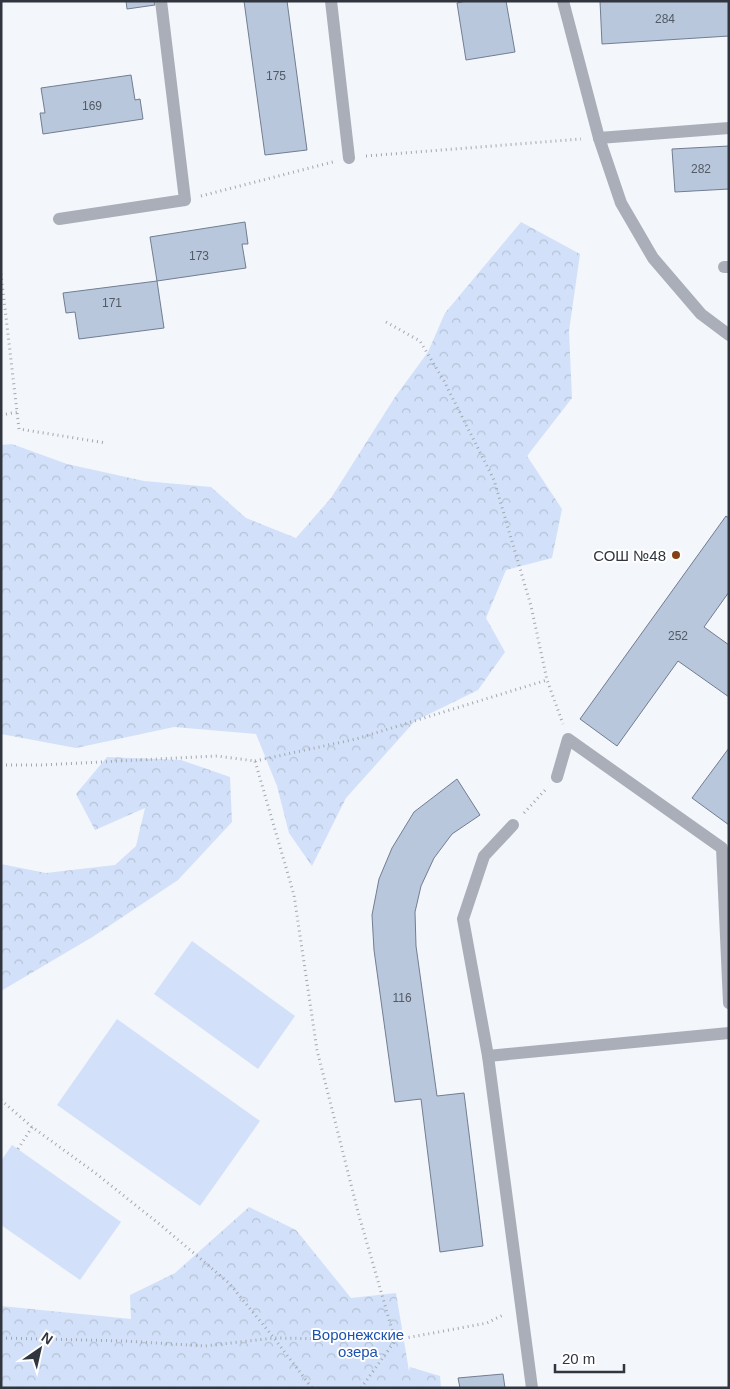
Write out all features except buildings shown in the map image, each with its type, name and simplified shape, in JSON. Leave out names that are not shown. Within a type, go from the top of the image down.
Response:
[{"type":"lane","points":[[59,219],[185,200],[161,1]]},
{"type":"lane","points":[[331,1],[349,158]]},
{"type":"lane","points":[[563,1],[599,138],[620,203],[653,258],[701,314],[729,335]]},
{"type":"lane","points":[[599,138],[729,128]]},
{"type":"lane","points":[[557,777],[568,739],[722,848],[729,1004]]},
{"type":"lane","points":[[513,825],[484,856],[463,919],[488,1056],[532,1388]]},
{"type":"lane","points":[[488,1056],[729,1034]]},
{"type":"path","points":[[185,200],[349,158],[599,138]]},
{"type":"path","points":[[1,274],[19,429],[106,443]]},
{"type":"path","points":[[386,322],[420,341],[444,381],[494,480],[531,606],[548,680],[568,739]]},
{"type":"path","points":[[1,415],[18,412]]},
{"type":"path","points":[[1,765],[41,765],[217,756],[255,761],[356,739],[548,680]]},
{"type":"path","points":[[255,761],[294,895],[317,1050],[358,1212],[396,1340]]},
{"type":"path","points":[[513,825],[557,777]]},
{"type":"path","points":[[1,1100],[32,1128],[94,1172],[229,1283],[312,1388]]},
{"type":"path","points":[[18,1149],[32,1128]]},
{"type":"path","points":[[1,1338],[124,1341],[205,1346],[274,1338],[396,1340],[487,1323],[521,1306]]},
{"type":"path","points":[[361,1388],[396,1340]]},
{"type":"green space","points":[[521,222],[580,254],[569,331],[572,398],[527,456],[562,509],[552,558],[506,570],[486,618],[505,652],[478,690],[415,721],[346,798],[312,866],[289,833],[277,786],[256,734],[174,727],[76,748],[1,734],[1,445],[12,444],[67,464],[144,481],[211,487],[246,518],[296,538],[331,498],[395,397],[428,352],[445,313]]},
{"type":"green space","points":[[107,757],[181,760],[230,777],[232,822],[178,880],[94,936],[1,991],[1,864],[46,873],[115,865],[136,846],[145,808],[95,830],[76,794]]},
{"type":"green space","points":[[192,941],[295,1016],[258,1069],[154,994]]},
{"type":"green space","points":[[117,1019],[260,1121],[200,1206],[57,1105]]},
{"type":"green space","points":[[12,1145],[121,1222],[80,1280],[1,1225],[1,1161]]},
{"type":"green space","name":"Воронежские озера","points":[[249,1207],[296,1230],[351,1298],[396,1293],[409,1371],[410,1367],[440,1376],[441,1388],[1,1388],[1,1306],[131,1319],[130,1295],[175,1273]]},
{"type":"place","name":"СОШ №48","points":[[676,555]]}]
